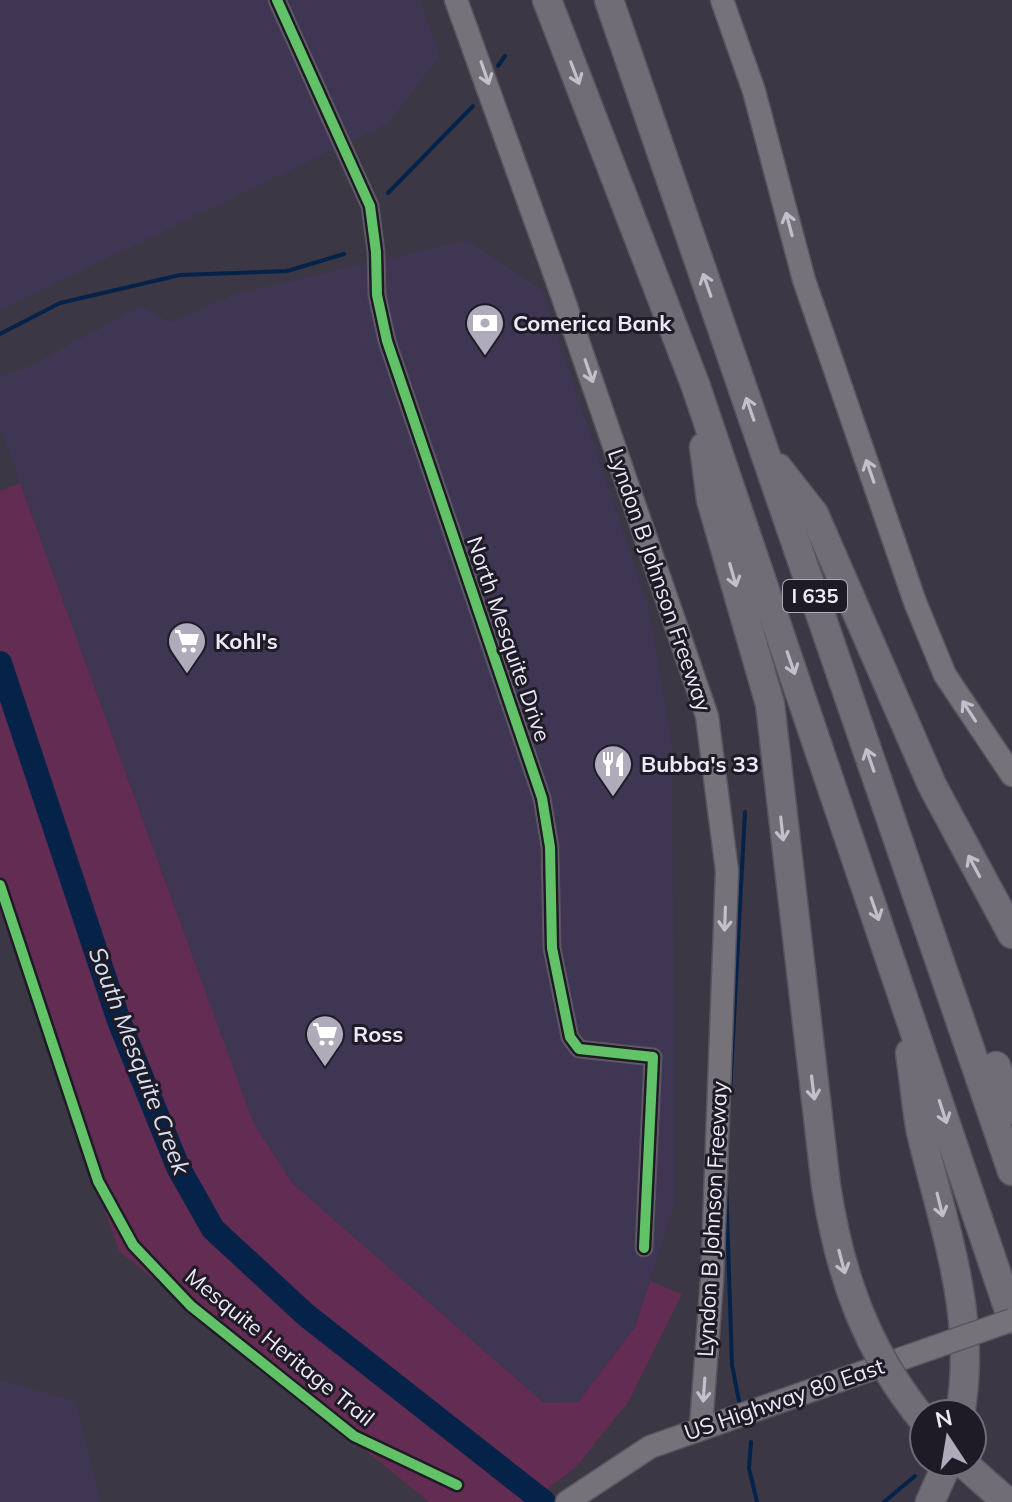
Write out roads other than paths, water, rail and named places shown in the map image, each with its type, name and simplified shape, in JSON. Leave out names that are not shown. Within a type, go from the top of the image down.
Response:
[{"type":"highway","name":"I 635","points":[[547,0],[695,384],[1012,1320]]},
{"type":"highway","name":"I 635","points":[[609,0],[1012,1171]]},
{"type":"highway","points":[[695,384],[711,500],[770,704],[826,1186],[856,1311],[894,1385],[908,1402]]},
{"type":"highway","points":[[764,451],[814,514],[932,785],[1012,934]]},
{"type":"highway","points":[[896,834],[974,1008],[1012,1110]]},
{"type":"highway","points":[[900,985],[921,1129],[964,1307],[967,1351],[962,1398]]},
{"type":"highway","points":[[930,1502],[941,1478]]},
{"type":"highway","points":[[980,1478],[1007,1502]]},
{"type":"main road","name":"Lyndon B Johnson Freeway","points":[[456,0],[550,260],[707,716],[727,871],[712,1280],[701,1426]]},
{"type":"main road","points":[[722,0],[754,91],[804,280],[915,602],[945,675],[1012,775]]},
{"type":"main road","name":"US Highway 80 East","points":[[567,1502],[650,1447],[701,1426],[1012,1320]]},
{"type":"street","name":"North Mesquite Drive","points":[[277,0],[370,206],[377,295],[387,341],[542,798],[550,847],[552,948],[570,1037],[579,1049],[653,1057],[644,1248]]},
{"type":"waterway","points":[[498,66],[505,56]]},
{"type":"waterway","points":[[388,193],[473,106]]},
{"type":"waterway","points":[[0,334],[60,303],[180,275],[287,271],[344,254]]},
{"type":"waterway","name":"South Mesquite Creek","points":[[0,663],[119,1021],[178,1167],[213,1229],[306,1315],[544,1502]]},
{"type":"waterway","points":[[730,1093],[745,812]]},
{"type":"waterway","points":[[726,1182],[732,1365],[739,1401]]},
{"type":"waterway","points":[[751,1442],[749,1468],[757,1502]]},
{"type":"waterway","points":[[884,1502],[913,1478]]},
{"type":"place","name":"Comerica Bank","points":[[485,357]]},
{"type":"place","name":"Kohl's","points":[[187,675]]},
{"type":"place","name":"Bubba's 33","points":[[613,798]]},
{"type":"place","name":"Ross","points":[[325,1068]]}]
